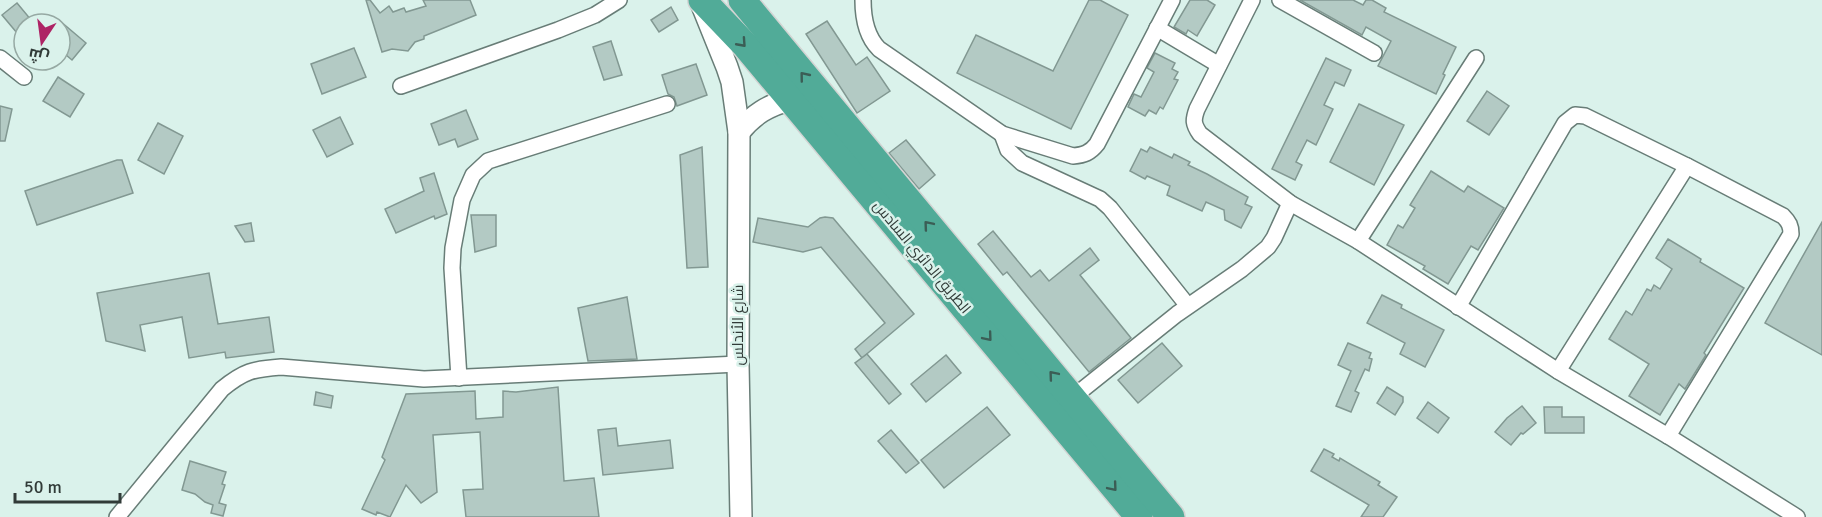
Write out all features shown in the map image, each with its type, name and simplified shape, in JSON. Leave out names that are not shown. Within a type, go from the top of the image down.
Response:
[{"type":"highway","name":"الطريق الدائري السادس","points":[[701,0],[746,46],[1139,517]]},
{"type":"highway","name":"الطريق الدائري السادس","points":[[746,2],[1171,517]]},
{"type":"main road","name":"شارع الأندلس","points":[[701,0],[732,82],[739,132],[738,364],[741,517]]},
{"type":"main road","points":[[739,132],[759,112],[790,100]]},
{"type":"street","points":[[401,86],[558,30],[595,15],[619,0]]},
{"type":"street","points":[[863,0],[867,32],[871,42],[879,49],[1002,134],[1073,156],[1083,155],[1097,144],[1172,0]]},
{"type":"street","points":[[1252,0],[1193,118],[1194,125],[1212,143],[1290,203],[1358,242],[1558,371],[1668,436],[1797,517]]},
{"type":"street","points":[[1280,0],[1374,53]]},
{"type":"street","points":[[1157,28],[1219,65]]},
{"type":"street","points":[[0,58],[24,76]]},
{"type":"street","points":[[1358,242],[1476,58]]},
{"type":"street","points":[[459,378],[452,268],[453,248],[462,200],[473,175],[488,161],[667,104]]},
{"type":"street","points":[[1458,307],[1565,123],[1575,115],[1585,116],[1784,216],[1791,228],[1791,234],[1668,436]]},
{"type":"street","points":[[1002,134],[1008,150],[1022,163],[1087,192],[1110,208],[1188,306]]},
{"type":"street","points":[[1558,371],[1687,166]]},
{"type":"street","points":[[1072,398],[1188,306],[1268,247],[1290,203]]},
{"type":"street","points":[[117,517],[222,389],[239,376],[257,369],[281,367],[424,379],[738,364]]},
{"type":"building","points":[[366,0],[370,0],[380,13],[389,6],[393,12],[404,8],[406,12],[426,6],[423,0],[470,0],[476,15],[424,36],[424,39],[415,42],[408,51],[392,49],[382,52]]},
{"type":"building","points":[[1089,0],[1100,0],[1128,15],[1071,129],[957,73],[976,35],[1053,71]]},
{"type":"building","points":[[1190,0],[1207,0],[1215,5],[1197,36],[1188,30],[1186,34],[1174,27]]},
{"type":"building","points":[[1300,0],[1353,0],[1363,5],[1366,0],[1372,0],[1386,8],[1384,12],[1456,47],[1436,94],[1378,66],[1391,41],[1366,27],[1362,35]]},
{"type":"building","points":[[17,3],[24,12],[12,12],[12,27],[2,15]]},
{"type":"building","points":[[671,7],[678,20],[659,32],[651,20]]},
{"type":"building","points":[[827,21],[856,65],[867,57],[890,91],[857,113],[806,34]]},
{"type":"building","points":[[72,31],[86,43],[72,60]]},
{"type":"building","points":[[611,41],[622,75],[604,80],[593,47]]},
{"type":"building","points":[[354,48],[366,77],[322,94],[311,64]]},
{"type":"building","points":[[1155,53],[1175,63],[1172,69],[1178,72],[1174,79],[1178,80],[1163,109],[1160,107],[1156,114],[1149,110],[1145,116],[1128,107],[1134,94],[1141,97],[1154,72],[1147,68]]},
{"type":"building","points":[[1326,58],[1351,70],[1344,86],[1335,82],[1324,105],[1333,109],[1316,145],[1307,140],[1296,162],[1302,165],[1295,180],[1272,169]]},
{"type":"building","points":[[696,64],[707,95],[677,106],[674,97],[668,94],[662,75]]},
{"type":"building","points":[[58,77],[84,94],[70,117],[43,101]]},
{"type":"building","points":[[1487,91],[1509,106],[1489,135],[1467,121]]},
{"type":"building","points":[[1359,104],[1404,125],[1374,185],[1330,162]]},
{"type":"building","points":[[0,106],[12,109],[5,141],[0,141]]},
{"type":"building","points":[[466,110],[478,139],[458,147],[455,139],[439,145],[431,124]]},
{"type":"building","points":[[340,117],[353,144],[327,157],[313,130]]},
{"type":"building","points":[[158,123],[183,136],[164,174],[138,160]]},
{"type":"building","points":[[906,140],[935,175],[919,189],[889,153]]},
{"type":"building","points":[[702,147],[708,267],[687,268],[680,155]]},
{"type":"building","points":[[1150,147],[1172,158],[1174,154],[1190,162],[1188,165],[1248,197],[1245,204],[1252,207],[1241,228],[1225,220],[1224,210],[1206,202],[1202,211],[1167,195],[1170,186],[1147,176],[1145,179],[1130,171],[1141,149],[1147,152]]},
{"type":"building","points":[[122,160],[133,193],[37,225],[25,191]]},
{"type":"building","points":[[1431,171],[1464,192],[1468,186],[1504,208],[1478,250],[1471,246],[1448,284],[1423,269],[1425,266],[1387,245],[1398,225],[1403,228],[1415,208],[1410,205]]},
{"type":"building","points":[[434,173],[447,214],[435,219],[434,216],[396,233],[385,209],[424,191],[420,178]]},
{"type":"building","points":[[471,215],[496,215],[496,246],[475,252]]},
{"type":"building","points":[[825,217],[833,218],[914,314],[862,358],[855,349],[885,323],[821,247],[803,252],[753,242],[758,218],[808,227]]},
{"type":"building","points":[[1822,222],[1822,355],[1765,323]]},
{"type":"building","points":[[251,223],[254,241],[245,242],[235,226]]},
{"type":"building","points":[[993,231],[1031,277],[1040,270],[1049,281],[1090,248],[1099,260],[1080,275],[1131,338],[1089,372],[1007,272],[1003,275],[978,244]]},
{"type":"building","points":[[1668,239],[1701,259],[1700,262],[1744,288],[1685,389],[1679,384],[1660,415],[1629,396],[1649,364],[1609,339],[1626,311],[1632,315],[1647,289],[1651,291],[1654,285],[1660,289],[1672,269],[1656,258]]},
{"type":"building","points":[[209,273],[218,324],[269,317],[274,352],[226,358],[225,352],[189,358],[182,317],[140,325],[145,351],[106,341],[97,293]]},
{"type":"building","points":[[1382,295],[1402,305],[1401,308],[1444,330],[1425,367],[1400,354],[1405,343],[1367,323]]},
{"type":"building","points":[[627,297],[637,359],[588,361],[578,308]]},
{"type":"building","points":[[1162,343],[1182,366],[1138,403],[1118,380]]},
{"type":"building","points":[[1348,343],[1371,353],[1369,358],[1372,359],[1369,371],[1365,369],[1355,391],[1359,393],[1351,412],[1336,406],[1351,371],[1338,365]]},
{"type":"building","points":[[867,354],[901,394],[889,404],[855,363]]},
{"type":"building","points":[[946,355],[961,373],[926,402],[911,384]]},
{"type":"building","points":[[558,387],[564,481],[594,478],[599,517],[466,517],[463,490],[483,489],[480,432],[433,435],[437,492],[421,503],[406,485],[390,517],[377,512],[376,515],[362,509],[385,460],[382,457],[406,394],[475,391],[476,419],[503,417],[503,391],[516,392]]},
{"type":"building","points":[[1387,387],[1403,397],[1403,402],[1395,415],[1377,403]]},
{"type":"building","points":[[316,392],[333,396],[331,408],[314,405]]},
{"type":"building","points":[[1428,402],[1449,418],[1438,433],[1417,418]]},
{"type":"building","points":[[1522,406],[1536,423],[1523,434],[1521,433],[1511,445],[1495,432]]},
{"type":"building","points":[[987,407],[1010,435],[944,488],[921,460]]},
{"type":"building","points":[[1544,407],[1562,407],[1562,417],[1584,417],[1584,433],[1545,433]]},
{"type":"building","points":[[616,428],[618,446],[670,440],[673,468],[603,475],[598,430]]},
{"type":"building","points":[[891,430],[919,463],[906,473],[878,441]]},
{"type":"building","points":[[1324,449],[1334,454],[1332,457],[1339,461],[1340,458],[1380,482],[1378,485],[1397,497],[1383,517],[1361,517],[1369,505],[1311,471]]},
{"type":"building","points":[[190,461],[226,472],[222,484],[225,485],[219,503],[226,505],[223,516],[211,513],[213,505],[195,494],[182,490]]}]
